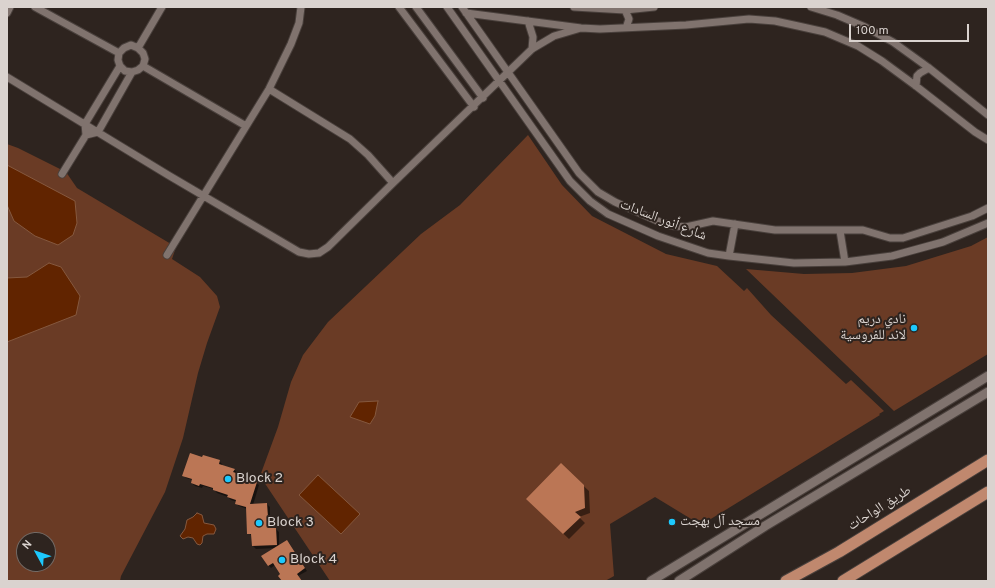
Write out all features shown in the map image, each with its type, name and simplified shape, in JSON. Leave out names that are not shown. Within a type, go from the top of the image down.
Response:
[{"type":"highway","name":"طريق الواحات","points":[[786,581],[839,552],[988,460]]},
{"type":"highway","points":[[843,581],[852,578],[988,492]]},
{"type":"street","points":[[7,13],[10,7]]},
{"type":"street","points":[[35,7],[119,53]]},
{"type":"street","points":[[138,48],[162,7]]},
{"type":"street","points":[[167,255],[269,89],[291,44],[299,23],[301,7]]},
{"type":"street","points":[[399,7],[474,107]]},
{"type":"street","points":[[416,7],[483,98]]},
{"type":"street","name":"شارع أنور السادات","points":[[447,7],[570,181],[590,201],[608,214],[658,236],[708,252],[729,256],[794,263],[845,262],[892,256],[943,242],[988,223]]},
{"type":"street","points":[[574,7],[625,10],[654,7]]},
{"type":"street","points":[[811,7],[865,27],[893,42],[929,68],[988,115]]},
{"type":"street","points":[[464,10],[581,28],[626,28],[686,25],[749,19],[775,21],[824,32],[858,46],[882,60],[975,132],[988,140]]},
{"type":"street","name":"شارع أنور السادات","points":[[464,10],[510,72],[579,173],[598,192],[638,214],[662,223],[686,227],[712,221],[776,230],[862,230],[890,238],[903,238],[972,216],[988,208]]},
{"type":"street","points":[[625,10],[629,19],[626,28]]},
{"type":"street","points":[[528,21],[533,37],[532,49]]},
{"type":"street","points":[[7,77],[168,175],[300,252],[319,253],[328,247],[393,183],[474,107],[532,49],[554,36],[581,28]]},
{"type":"street","points":[[131,45],[138,48],[143,53],[145,59],[143,66],[132,72],[125,71],[120,66],[118,60],[119,53],[124,48],[131,45]]},
{"type":"street","points":[[62,174],[86,135],[85,124],[120,66]]},
{"type":"street","points":[[143,66],[246,126]]},
{"type":"street","points":[[916,86],[916,80],[920,73],[929,68]]},
{"type":"street","points":[[86,135],[98,132],[132,72]]},
{"type":"street","points":[[269,89],[350,139],[368,155],[393,183]]},
{"type":"street","points":[[729,256],[735,224]]},
{"type":"street","points":[[840,230],[845,262]]},
{"type":"street","points":[[651,581],[988,376]]},
{"type":"street","points":[[679,581],[765,526],[988,392]]},
{"type":"shaded area","points":[[528,135],[562,185],[592,216],[666,254],[717,266],[744,291],[747,288],[771,315],[846,384],[851,380],[884,411],[879,414],[880,415],[701,525],[655,497],[610,524],[614,576],[605,581],[330,581],[260,476],[278,427],[291,382],[303,355],[328,322],[421,234],[460,205]]},
{"type":"shaded area","points":[[7,144],[66,172],[77,188],[176,247],[172,259],[200,277],[217,296],[220,307],[198,373],[183,438],[165,492],[121,576],[120,581],[7,581]]},
{"type":"shaded area","points":[[7,165],[75,201],[77,223],[73,235],[58,245],[35,236],[14,221],[7,205]]},
{"type":"shaded area","points":[[988,237],[988,354],[894,411],[746,269],[804,274],[852,273],[906,266],[971,246]]},
{"type":"shaded area","points":[[49,263],[61,267],[80,296],[76,315],[7,342],[7,278],[27,277]]},
{"type":"shaded area","points":[[378,401],[375,416],[370,424],[350,417],[359,402]]},
{"type":"shaded area","points":[[318,475],[360,514],[341,534],[299,495]]},
{"type":"shaded area","points":[[197,513],[202,515],[204,523],[214,525],[216,529],[214,534],[207,534],[203,536],[202,543],[200,545],[197,544],[193,538],[188,537],[183,539],[180,536],[185,529],[187,520]]},
{"type":"building","name":"Block 2","points":[[190,453],[220,460],[219,464],[235,469],[233,472],[245,476],[246,473],[253,476],[252,480],[257,482],[250,504],[267,503],[268,517],[270,517],[271,528],[276,528],[277,545],[252,546],[251,534],[247,534],[246,507],[235,504],[236,500],[227,497],[228,495],[213,490],[213,488],[191,483],[192,479],[182,476]]},
{"type":"building","points":[[561,463],[584,485],[585,508],[575,512],[581,517],[563,534],[526,499]]},
{"type":"building","name":"Block 4","points":[[287,540],[305,568],[297,574],[302,581],[282,581],[278,576],[280,574],[273,563],[268,566],[261,556]]},
{"type":"place","name":"نادي دريم لاند للفروسية","points":[[914,328]]},
{"type":"place","name":"Block 2","points":[[228,479]]},
{"type":"place","name":"مسجد آل بهجت","points":[[672,522]]},
{"type":"place","name":"Block 3","points":[[259,523]]},
{"type":"place","name":"Block 4","points":[[282,560]]}]
